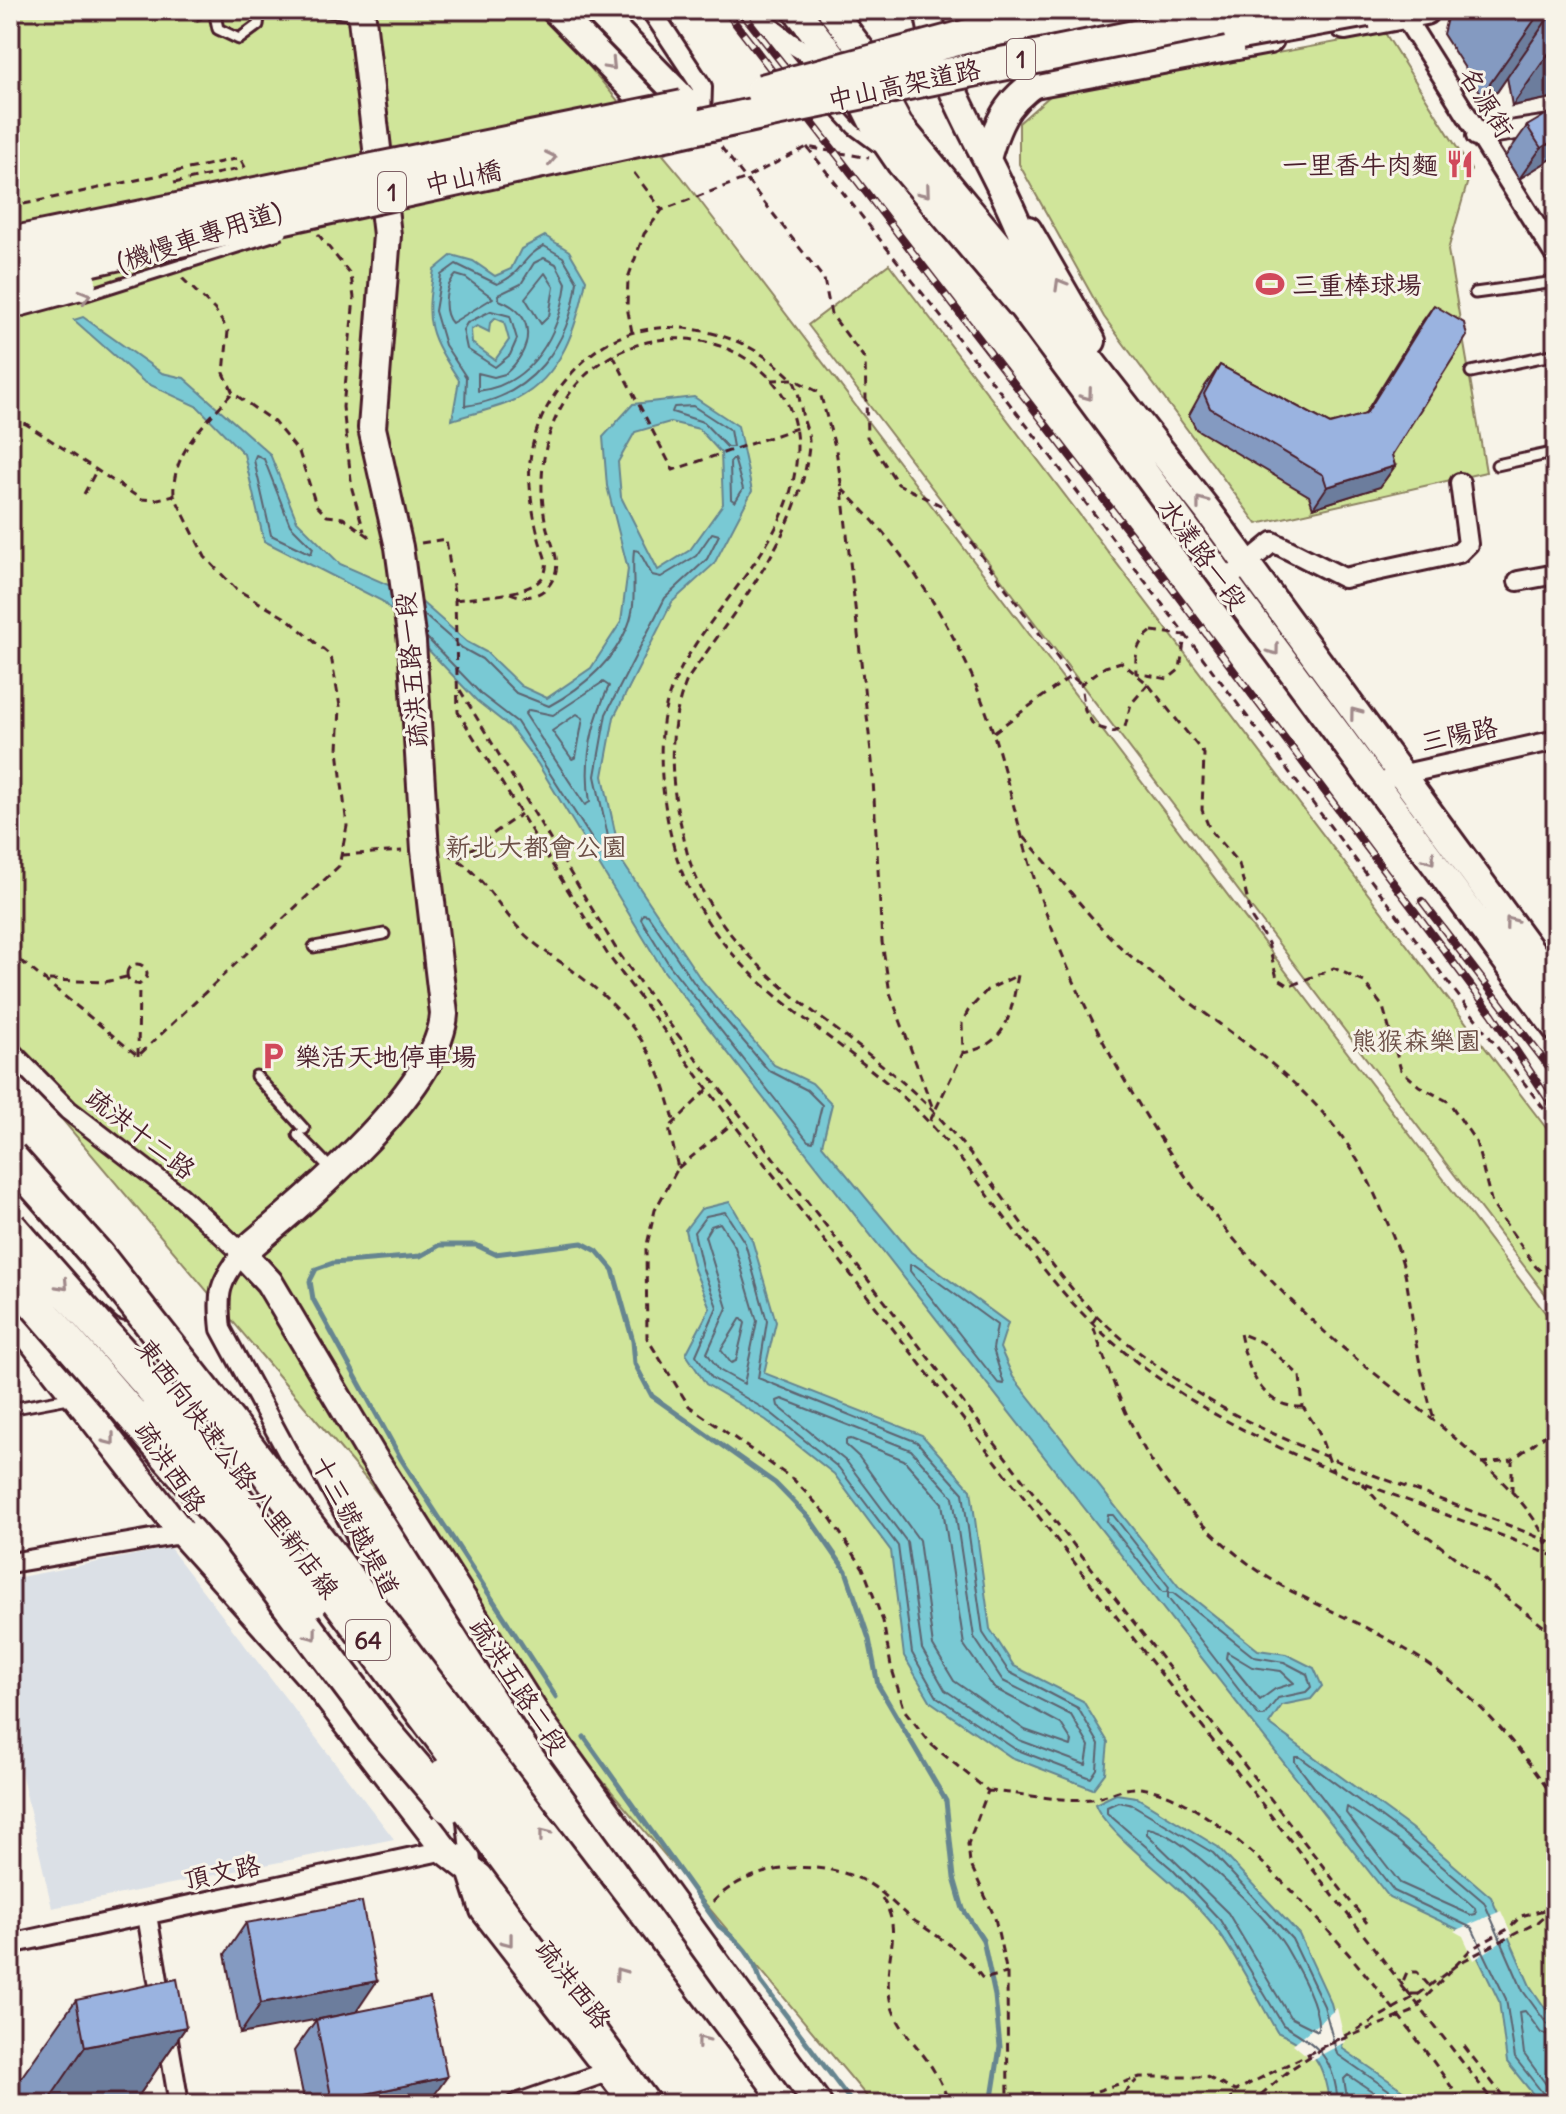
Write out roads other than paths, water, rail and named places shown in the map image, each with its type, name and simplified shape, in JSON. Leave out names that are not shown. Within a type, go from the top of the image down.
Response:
[{"type":"highway","name":"1","points":[[769,100],[987,31],[1097,10]]},
{"type":"highway","name":"中山高架道路","points":[[769,100],[1185,10]]},
{"type":"highway","name":"中山高架道路","points":[[769,100],[1268,10]]},
{"type":"highway","name":"1","points":[[769,100],[997,77],[1367,10]]},
{"type":"highway","name":"中山橋","points":[[10,244],[398,178],[769,100]]},
{"type":"highway","name":"中山橋","points":[[10,277],[316,222],[398,178]]},
{"type":"highway","points":[[10,302],[316,222]]},
{"type":"highway","points":[[10,1157],[97,1255],[359,1590],[748,2104]]},
{"type":"highway","name":"東西向快速公路 八里新店線","points":[[10,1184],[57,1237],[207,1422],[715,2104]]},
{"type":"highway","points":[[10,1195],[105,1287],[147,1320]]},
{"type":"highway","name":"東西向快速公路 八里新店線","points":[[10,1227],[151,1387],[687,2104]]},
{"type":"highway","points":[[10,1275],[235,1533],[383,1730],[571,1949]]},
{"type":"main road","name":"1","points":[[862,73],[932,31],[1046,10]]},
{"type":"main road","name":"1","points":[[932,31],[1157,10]]},
{"type":"main road","name":"1","points":[[883,95],[1091,53],[1330,10]]},
{"type":"main road","name":"1","points":[[1034,83],[1414,12]]},
{"type":"main road","points":[[862,73],[883,95]]},
{"type":"street","points":[[555,10],[670,127],[701,117]]},
{"type":"street","points":[[596,10],[701,117]]},
{"type":"street","points":[[651,10],[702,87],[701,117]]},
{"type":"street","points":[[796,10],[862,73]]},
{"type":"street","points":[[831,10],[862,73]]},
{"type":"street","points":[[750,12],[862,73]]},
{"type":"street","name":"名源街","points":[[1414,12],[1476,136],[1556,257]]},
{"type":"street","name":"疏洪五路一段","points":[[242,1253],[387,1118],[431,1059],[443,1034],[444,1014],[415,720],[412,642],[404,581],[372,428],[387,235],[361,13]]},
{"type":"street","points":[[932,31],[950,80],[1020,230],[1028,298]]},
{"type":"street","points":[[987,159],[997,122],[1034,83],[1091,53]]},
{"type":"street","name":"水漾路一段","points":[[862,73],[874,125],[900,163],[1028,298],[1140,425],[1556,985]]},
{"type":"street","name":"水漾路一段","points":[[883,95],[899,125],[1028,298],[1223,583],[1556,1028]]},
{"type":"street","points":[[1476,136],[1556,124]]},
{"type":"street","points":[[1002,190],[1038,245],[1140,425]]},
{"type":"street","points":[[1223,583],[1273,542],[1344,578],[1459,553],[1468,544],[1460,483]]},
{"type":"street","points":[[1518,581],[1556,574]]},
{"type":"street","name":"三陽路","points":[[1374,783],[1400,773],[1556,740]]},
{"type":"street","name":"疏洪十二路","points":[[10,1051],[68,1110],[181,1197],[242,1253]]},
{"type":"street","name":"十三號越堤道","points":[[242,1253],[222,1279],[218,1299],[221,1329],[464,1779],[472,1873]]},
{"type":"street","name":"疏洪五路二段","points":[[242,1253],[269,1282],[373,1457],[540,1721],[818,2104]]},
{"type":"street","name":"疏洪西路","points":[[10,1261],[116,1386],[317,1684],[445,1850],[504,1896],[667,2104]]},
{"type":"street","name":"疏洪西路","points":[[12,1319],[183,1534],[317,1684]]},
{"type":"street","points":[[10,1563],[212,1529]]},
{"type":"street","name":"頂文路","points":[[10,1944],[445,1850]]},
{"type":"street","name":"疏洪西路","points":[[472,1873],[484,1910],[635,2104]]},
{"type":"street","points":[[147,1915],[179,2104]]},
{"type":"street","points":[[516,2104],[610,2071]]},
{"type":"lane","points":[[214,12],[218,29],[239,39],[254,32],[261,18],[260,10]]},
{"type":"lane","points":[[319,10],[361,13]]},
{"type":"lane","points":[[750,12],[853,129],[900,163]]},
{"type":"lane","name":"(機慢車專用道)","points":[[271,178],[398,178]]},
{"type":"lane","name":"(機慢車專用道)","points":[[65,301],[295,228]]},
{"type":"lane","points":[[1475,293],[1556,282]]},
{"type":"lane","points":[[1471,372],[1556,354]]},
{"type":"lane","points":[[1497,465],[1556,452]]},
{"type":"lane","points":[[314,947],[384,934]]},
{"type":"lane","points":[[256,1076],[333,1171]]},
{"type":"lane","points":[[10,1409],[76,1397]]},
{"type":"water","points":[[545,236],[569,251],[586,280],[572,332],[556,363],[533,389],[517,399],[452,420],[459,380],[441,351],[432,328],[429,303],[434,270],[452,255],[473,261],[495,276],[511,269],[521,249]],"holes":[[[495,318],[504,322],[509,340],[495,360],[472,343],[471,330],[477,326],[489,332],[490,323]]]},
{"type":"water","points":[[83,317],[162,373],[184,378],[270,454],[297,521],[340,564],[416,597],[467,642],[486,652],[521,686],[547,698],[591,668],[621,622],[628,569],[607,486],[603,437],[633,404],[694,397],[738,426],[752,491],[714,564],[672,602],[614,717],[603,776],[621,860],[700,978],[774,1065],[812,1083],[832,1104],[822,1145],[911,1252],[1008,1323],[1000,1348],[1013,1377],[1179,1587],[1258,1650],[1286,1654],[1314,1668],[1322,1686],[1311,1699],[1282,1705],[1269,1724],[1411,1828],[1491,1897],[1530,1986],[1556,2024],[1556,2104],[1541,2104],[1507,2062],[1499,2001],[1466,1933],[1389,1897],[663,970],[538,764],[510,727],[477,701],[382,601],[264,541],[244,454],[198,407],[144,382],[74,320]],"holes":[[[670,422],[699,429],[721,453],[723,504],[690,550],[658,570],[621,497],[618,462],[635,432]]]},
{"type":"water","points":[[730,1202],[752,1240],[776,1322],[764,1373],[922,1435],[971,1490],[990,1629],[1014,1666],[1083,1701],[1108,1742],[1105,1773],[1093,1789],[1011,1757],[931,1702],[904,1656],[891,1551],[834,1474],[766,1420],[706,1384],[686,1354],[710,1308],[694,1269],[685,1230],[701,1209]]},
{"type":"water","points":[[1116,1794],[1136,1797],[1218,1847],[1299,1934],[1331,2003],[1343,2049],[1423,2104],[1330,2104],[1316,2059],[1301,2045],[1277,2032],[1214,1926],[1102,1817],[1095,1804]]},
{"type":"waterway","points":[[556,1697],[401,1459],[313,1299],[310,1281],[316,1269],[333,1263],[420,1256],[440,1245],[476,1245],[495,1254],[582,1243],[597,1251],[613,1270],[633,1341],[635,1364],[652,1396],[775,1483],[810,1519],[846,1571],[869,1639],[878,1685],[946,1801],[954,1878],[963,1909],[983,1940],[995,1996],[1000,2047],[991,2104]]},
{"type":"waterway","points":[[584,1737],[719,1926],[745,1950],[761,1982],[853,2104]]},
{"type":"railway","points":[[725,10],[1156,567],[1492,1014],[1556,1111]]},
{"type":"railway","points":[[740,10],[786,68]]},
{"type":"railway","points":[[1422,901],[1556,1076]]},
{"type":"place","name":"一里香牛肉麵","points":[[1460,164]]},
{"type":"place","name":"三重棒球場","points":[[1270,284]]},
{"type":"place","name":"樂活天地停車場","points":[[273,1056]]},
{"type":"park label","name":"新北大都會公園","points":[[536,846]]},
{"type":"park label","name":"熊猴森樂園","points":[[1416,1040]]}]
